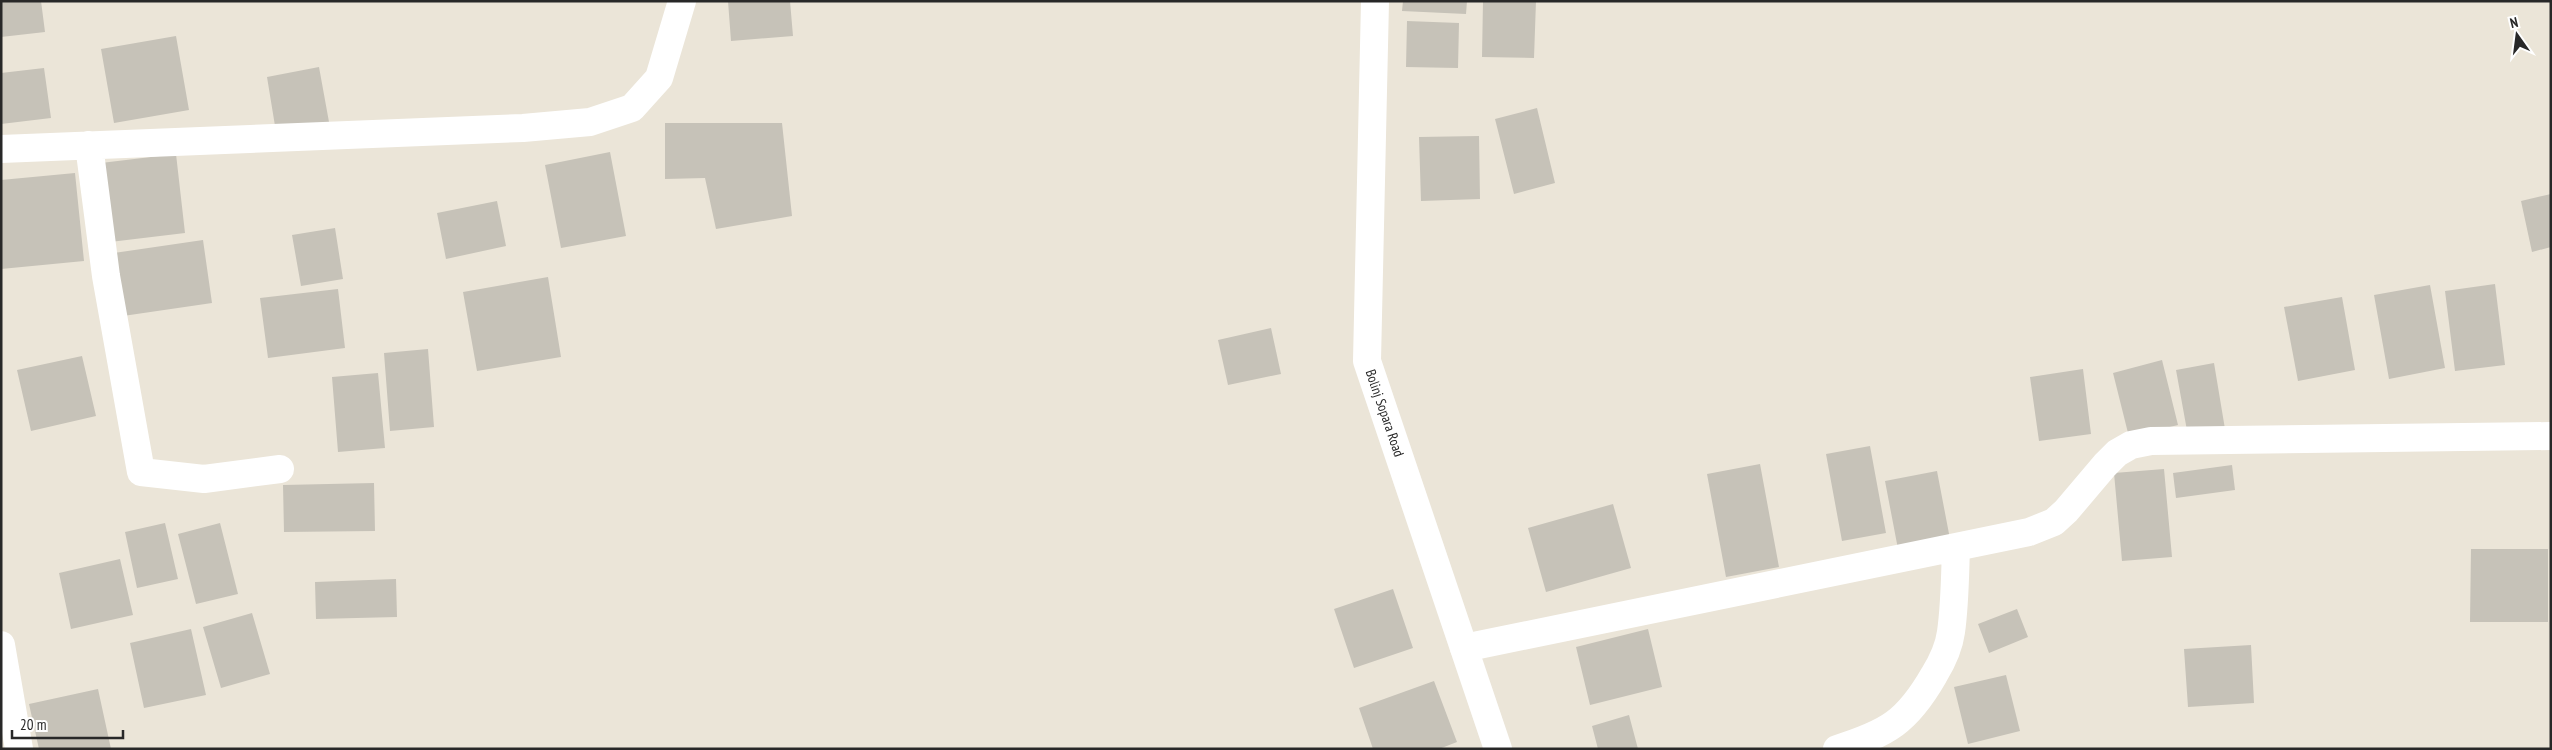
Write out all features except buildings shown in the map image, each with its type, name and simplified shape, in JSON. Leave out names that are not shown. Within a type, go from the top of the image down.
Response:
[{"type":"street","points":[[1,149],[513,129],[590,122],[632,108],[658,78],[682,1]]},
{"type":"street","name":"Bolinj Sopara Road","points":[[1375,1],[1368,361],[1498,749]]},
{"type":"street","points":[[89,145],[106,276],[141,472],[204,479],[280,470]]},
{"type":"street","points":[[1464,648],[2029,532],[2054,522],[2066,511],[2105,465],[2131,445],[2151,441],[2551,436]]},
{"type":"street","points":[[1837,749],[1872,738],[1898,721],[1918,702],[1943,660],[1951,634],[1956,547]]},
{"type":"street","points":[[1,645],[19,749]]}]
